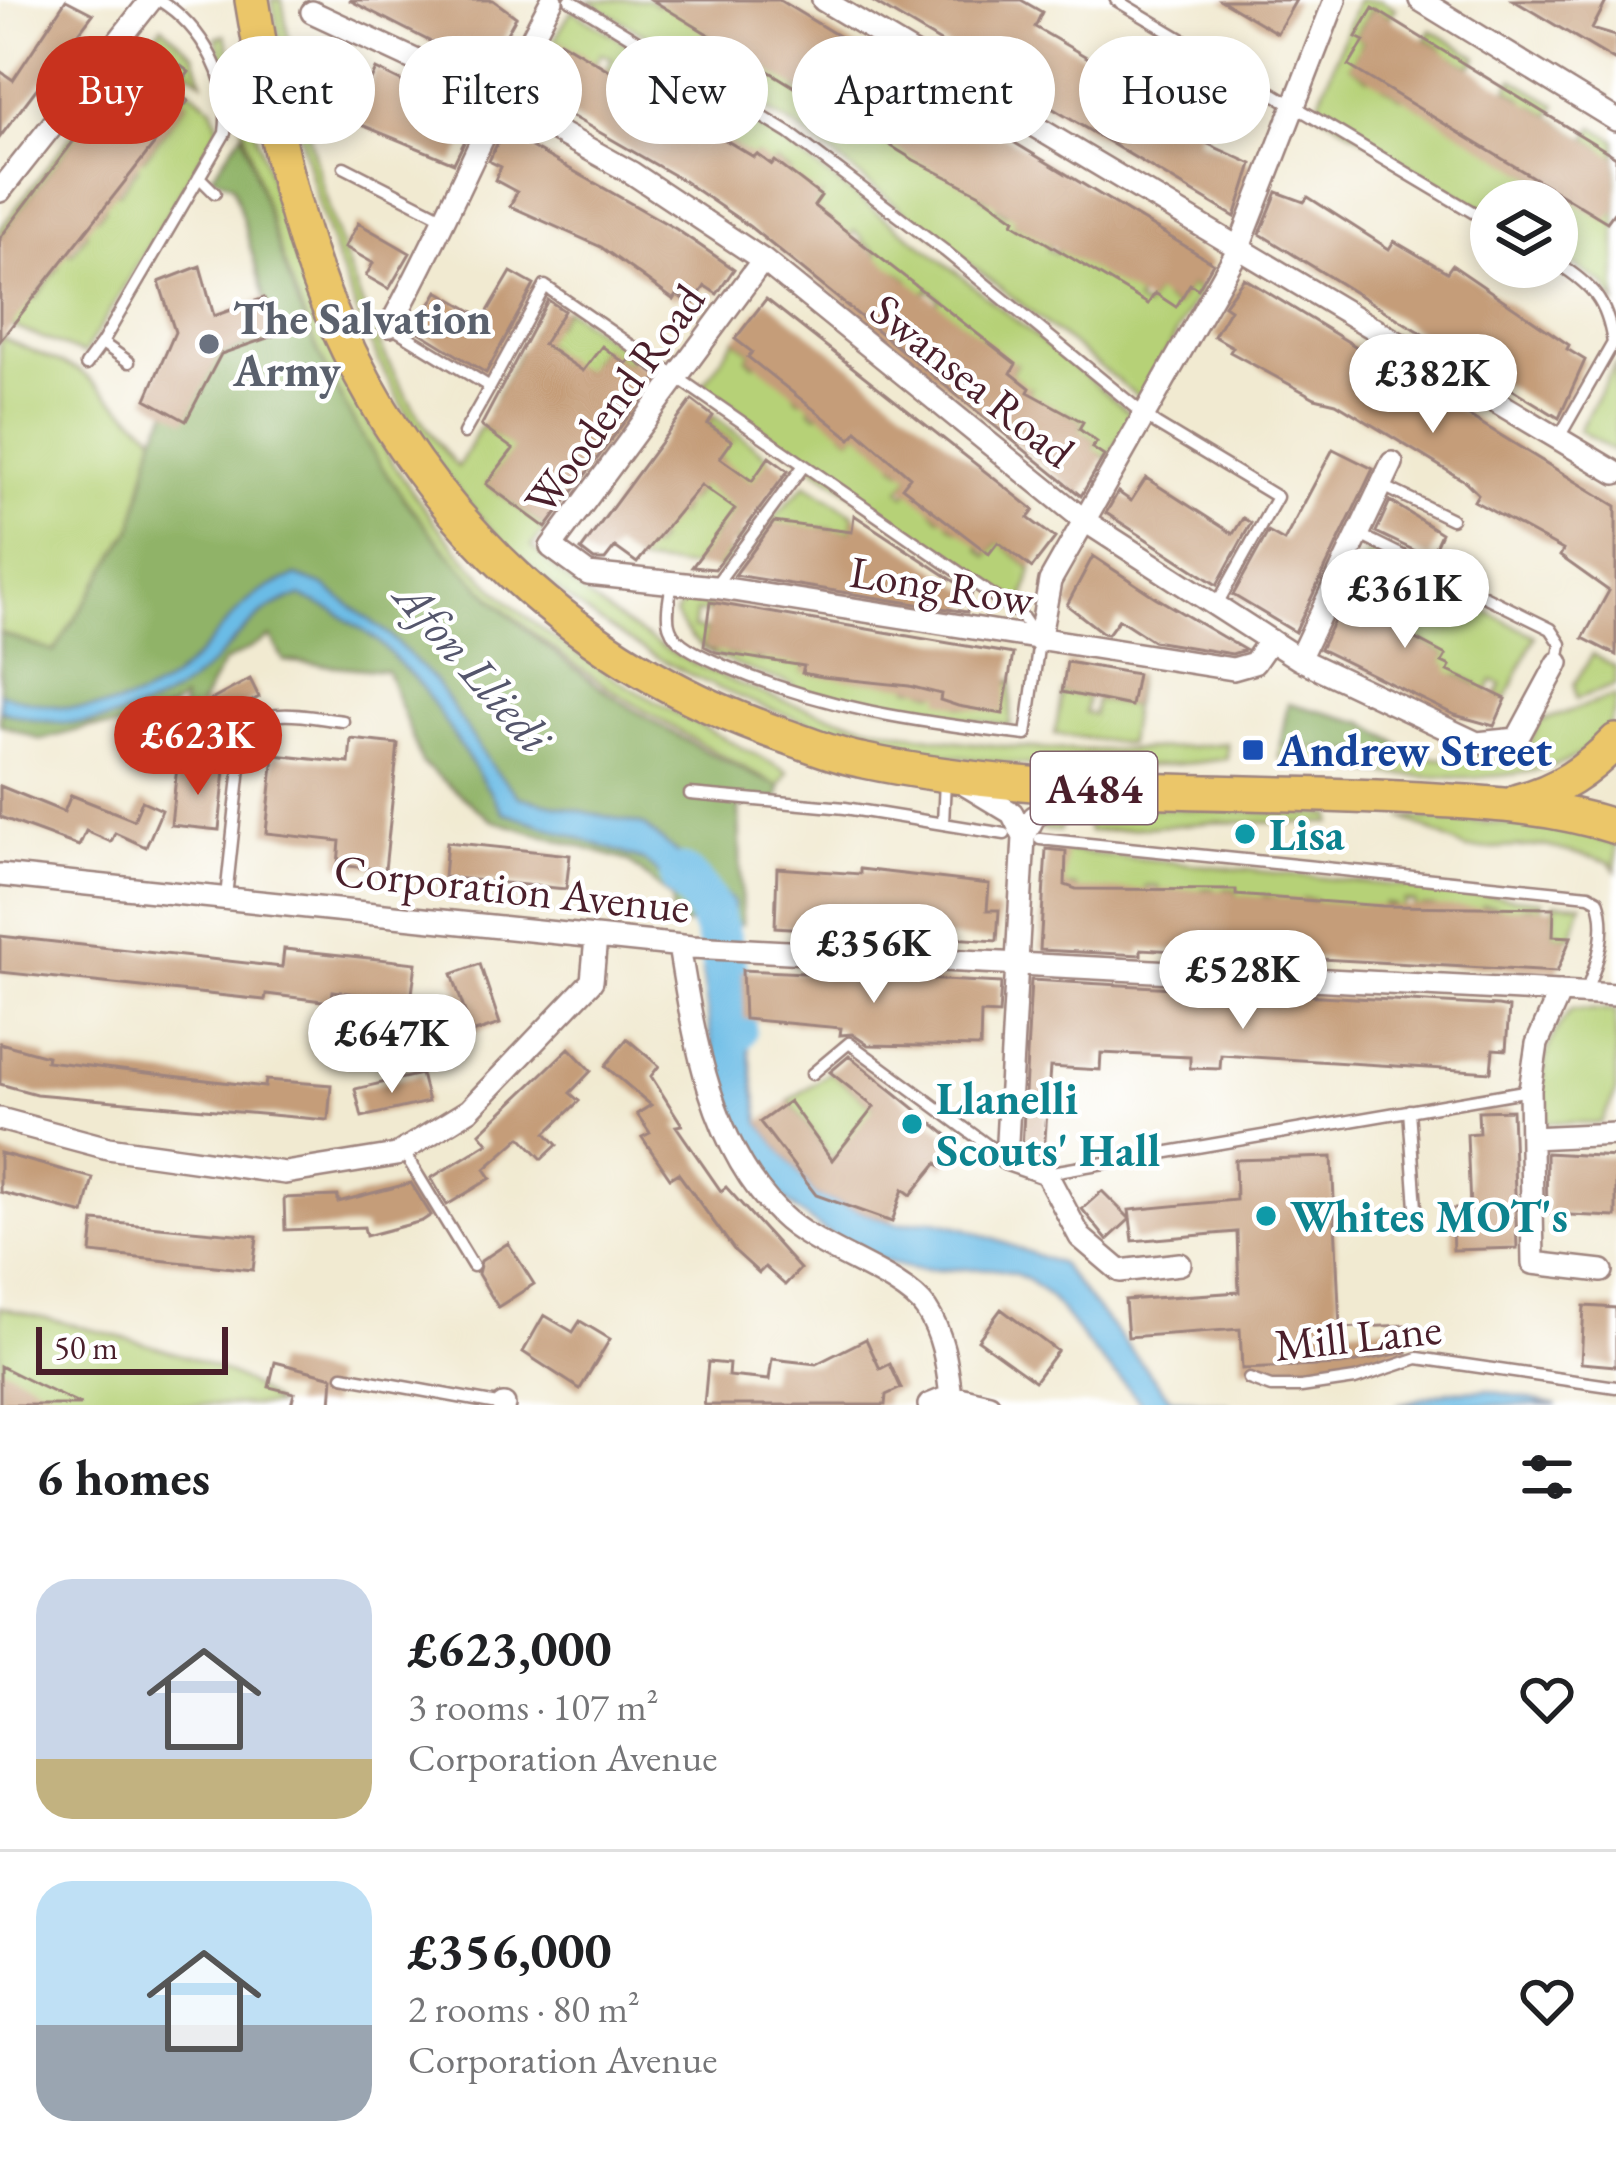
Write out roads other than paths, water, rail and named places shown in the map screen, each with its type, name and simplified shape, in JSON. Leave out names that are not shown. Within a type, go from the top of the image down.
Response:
[{"type":"main road","name":"A484","points":[[252,0],[268,92],[336,322],[393,429],[472,537],[536,598],[605,650],[724,715],[855,760],[1078,788],[1251,789],[1504,804],[1616,826]]},
{"type":"main road","name":"A484","points":[[1504,804],[1546,794],[1579,775],[1616,741]]},
{"type":"street","points":[[0,191],[155,0]]},
{"type":"street","points":[[533,36],[552,0]]},
{"type":"street","points":[[823,0],[1616,473]]},
{"type":"street","points":[[1039,641],[1050,581],[1238,250],[1336,0]]},
{"type":"street","points":[[1420,0],[1616,120]]},
{"type":"street","name":"Swansea Road","points":[[312,12],[399,52]]},
{"type":"street","points":[[390,326],[448,220],[480,144]]},
{"type":"street","name":"Swansea Road","points":[[580,144],[763,260],[1085,521],[1299,659],[1477,743],[1516,739],[1558,663]]},
{"type":"street","name":"Woodend Road","points":[[588,574],[551,547],[763,260]]},
{"type":"street","points":[[1299,659],[1392,463]]},
{"type":"street","name":"Long Row","points":[[588,574],[714,587],[1233,669],[1254,663],[1270,640]]},
{"type":"street","points":[[945,774],[1012,813],[1023,837]]},
{"type":"street","points":[[1078,788],[1034,817],[1023,837],[1006,1159],[1046,1173],[1080,1238],[1120,1271],[1180,1264]]},
{"type":"street","name":"Corporation Avenue","points":[[0,875],[686,946],[1018,964]]},
{"type":"street","points":[[0,1119],[108,1148],[285,1173],[403,1151],[469,1110],[592,981],[596,938]]},
{"type":"street","points":[[686,946],[714,1103],[742,1168],[782,1216],[924,1305],[943,1344],[952,1396]]},
{"type":"street","points":[[1018,964],[1616,995]]},
{"type":"street","points":[[1560,992],[1537,1044],[1530,1090],[1533,1263],[1602,1271]]},
{"type":"street","points":[[1531,1138],[1616,1134]]},
{"type":"street","points":[[929,1405],[952,1396],[989,1405]]},
{"type":"lane","points":[[86,365],[225,133],[228,112],[205,38],[155,0]]},
{"type":"lane","points":[[570,0],[789,133],[1147,416],[1277,497],[1216,606]]},
{"type":"lane","points":[[1116,0],[1470,210]]},
{"type":"lane","points":[[344,167],[448,220]]},
{"type":"lane","points":[[200,177],[215,194]]},
{"type":"lane","points":[[1558,439],[1613,343],[1603,301],[1578,276]]},
{"type":"lane","points":[[464,434],[544,286],[1021,615],[1039,641],[1026,735],[935,724],[791,695],[700,655],[673,635],[668,624],[671,583]]},
{"type":"lane","points":[[390,326],[490,387]]},
{"type":"lane","points":[[102,343],[129,362]]},
{"type":"lane","points":[[714,587],[802,468]]},
{"type":"lane","points":[[1382,485],[1451,519]]},
{"type":"lane","points":[[1358,534],[1551,629],[1561,644],[1558,663]]},
{"type":"lane","points":[[226,898],[243,739],[249,724],[263,714],[343,721]]},
{"type":"lane","points":[[943,824],[948,799],[945,774]]},
{"type":"lane","points":[[690,794],[845,808],[1023,837],[1588,896],[1598,900],[1604,916],[1596,967],[1585,994]]},
{"type":"lane","points":[[812,1074],[849,1042],[1006,1159]]},
{"type":"lane","points":[[1046,1173],[1530,1090]]},
{"type":"lane","points":[[1409,1110],[1417,1222]]},
{"type":"lane","points":[[403,1151],[472,1266]]},
{"type":"lane","name":"Mill Lane","points":[[1249,1379],[1271,1387],[1301,1387],[1354,1378],[1418,1358],[1616,1387]]},
{"type":"lane","points":[[343,1376],[504,1405]]},
{"type":"water","points":[[297,576],[324,586],[386,632],[435,681],[492,767],[519,797],[644,825],[733,902],[733,923],[690,924],[684,897],[643,860],[503,812],[422,687],[378,641],[336,612],[301,596],[263,613],[191,682],[141,710],[87,722],[59,722],[0,710],[0,693],[60,707],[88,708],[139,697],[187,666],[248,602]]},
{"type":"water","points":[[702,971],[737,972],[760,1122],[816,1195],[897,1224],[931,1220],[964,1228],[1060,1264],[1170,1398],[1230,1405],[1142,1405],[1055,1303],[1026,1279],[983,1268],[924,1270],[881,1260],[853,1248],[800,1213],[756,1167],[727,1115],[714,1063]]},
{"type":"water","points":[[1487,1390],[1558,1405],[1396,1405],[1450,1391]]},
{"type":"waterway","name":"Afon Lliedi","points":[[682,877],[697,892],[716,928],[734,1031]]},
{"type":"place","name":"The Salvation Army","points":[[209,344]]},
{"type":"place","name":"Andrew Street","points":[[1253,750]]},
{"type":"place","name":"Lisa","points":[[1245,834]]},
{"type":"place","name":"Llanelli Scouts' Hall","points":[[912,1124]]},
{"type":"place","name":"Whites MOT's","points":[[1266,1216]]}]
